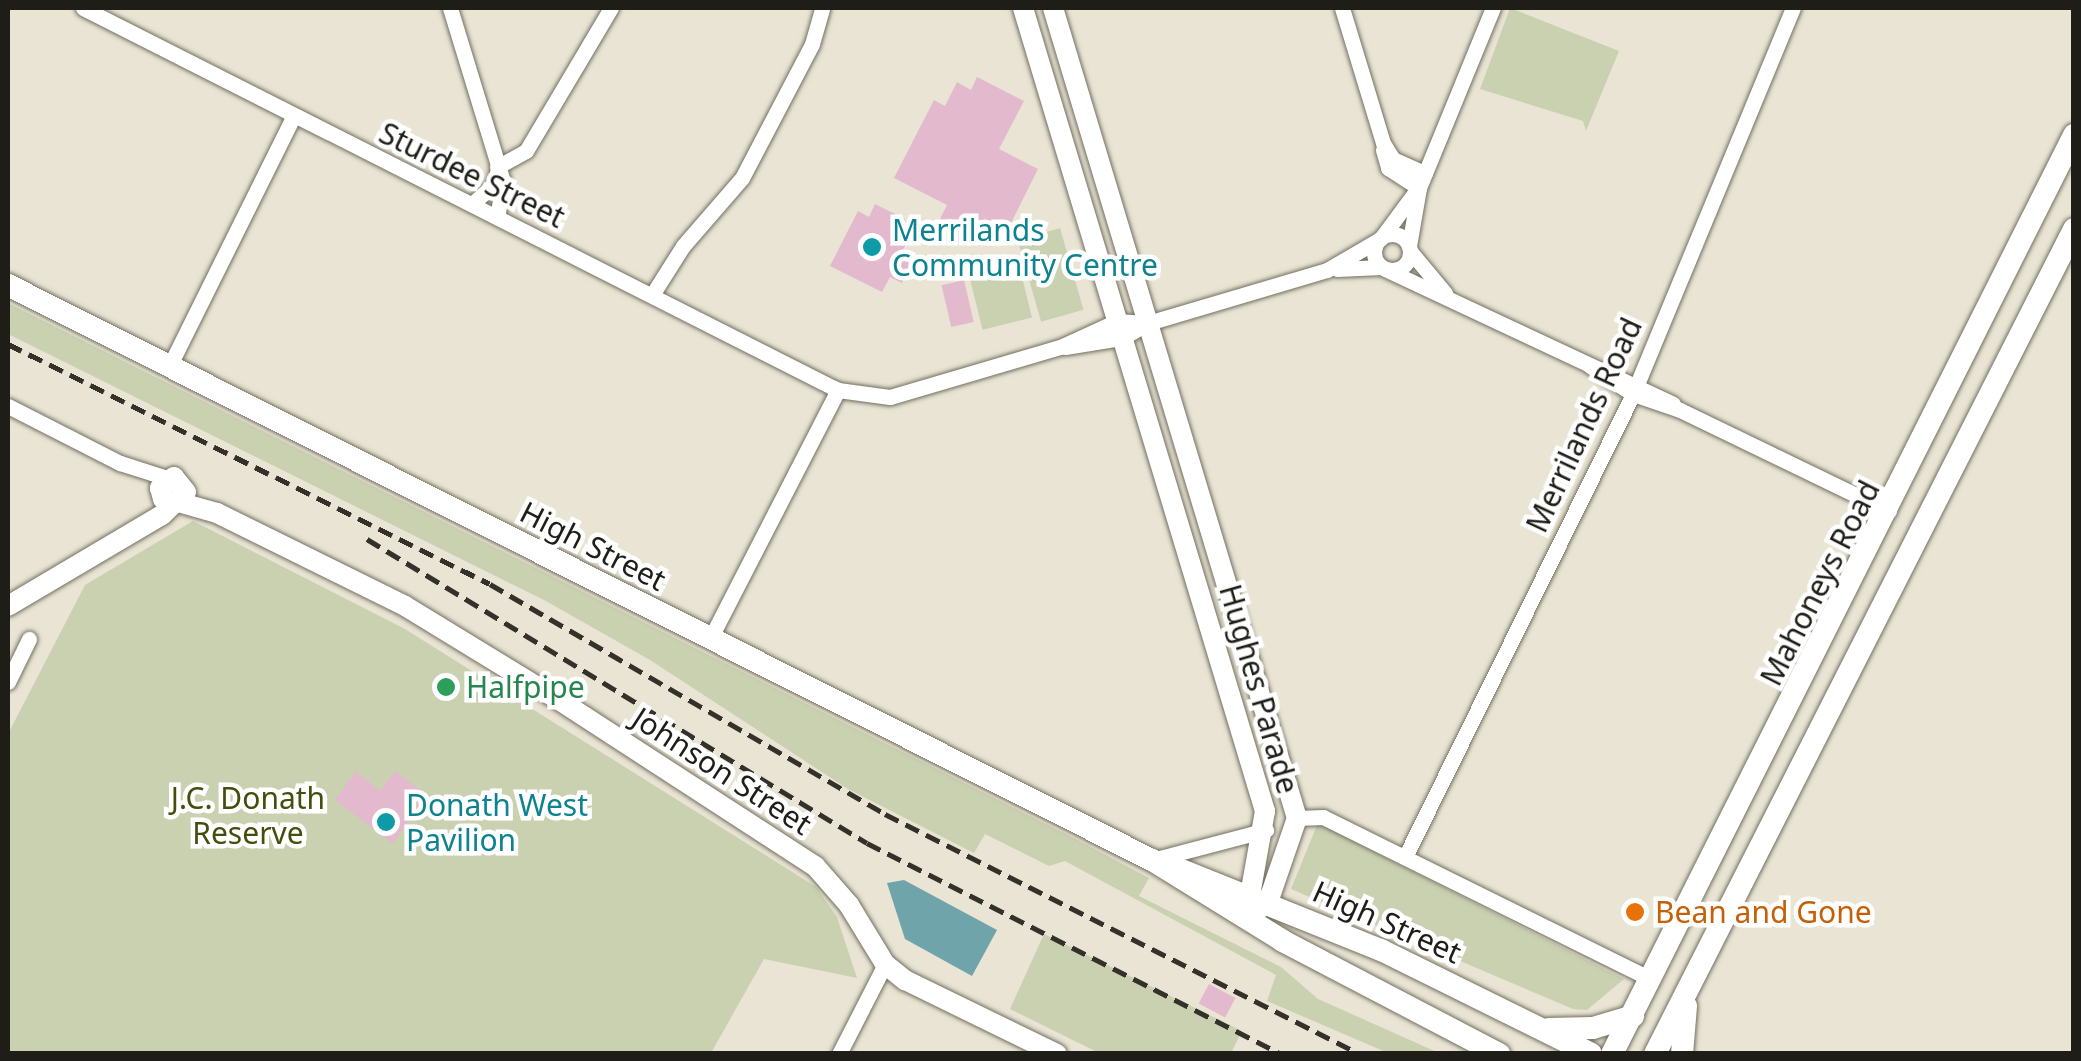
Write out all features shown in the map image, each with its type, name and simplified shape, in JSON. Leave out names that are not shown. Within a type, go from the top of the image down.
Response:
[{"type":"main road","name":"Mahoneys Road","points":[[1612,1054],[1889,511],[2074,135]]},
{"type":"main road","points":[[1655,1054],[2074,229]]},
{"type":"main road","name":"High Street","points":[[8,285],[1152,860],[1248,919],[1498,1054]]},
{"type":"main road","points":[[1972,342],[2010,360]]},
{"type":"main road","name":"High Street","points":[[1152,860],[1257,897],[1546,1029],[1591,1054]]},
{"type":"main road","points":[[1686,908],[1698,925],[1718,936]]},
{"type":"main road","points":[[1682,1054],[1686,998]]},
{"type":"main road","points":[[1546,1029],[1593,1028],[1632,1016]]},
{"type":"street","name":"Sturdee Street","points":[[86,8],[293,117],[838,390],[890,397],[1120,329]]},
{"type":"street","points":[[450,8],[504,192],[497,217]]},
{"type":"street","points":[[472,204],[493,184],[497,168],[526,151],[611,8]]},
{"type":"street","points":[[652,296],[683,246],[742,178],[812,44],[822,8]]},
{"type":"street","name":"Hughes Parade","points":[[1023,8],[1250,760],[1266,830],[1257,897]]},
{"type":"street","name":"Hughes Parade","points":[[1053,8],[1297,818],[1248,919]]},
{"type":"street","points":[[1342,8],[1382,142],[1393,158],[1422,180]]},
{"type":"street","points":[[1327,270],[1402,267],[1410,249],[1422,180],[1493,8]]},
{"type":"street","name":"Merrilands Road","points":[[1405,857],[1636,388],[1793,8]]},
{"type":"street","points":[[1056,119],[1084,110]]},
{"type":"street","points":[[169,367],[293,117]]},
{"type":"street","points":[[1422,180],[1381,238],[1375,254],[1384,268],[1889,511]]},
{"type":"street","points":[[1120,329],[1327,270],[1381,238],[1398,235],[1431,282],[1457,301]]},
{"type":"street","points":[[710,639],[838,390]]},
{"type":"street","name":"Johnson Street","points":[[8,406],[171,492],[406,606],[815,866],[850,904],[885,964],[905,980],[1057,1054]]},
{"type":"street","points":[[12,605],[128,532],[171,492]]},
{"type":"street","points":[[8,682],[29,640]]},
{"type":"street","points":[[1250,760],[1276,751]]},
{"type":"street","points":[[1297,818],[1323,817],[1650,980]]},
{"type":"street","points":[[1152,860],[1266,830]]},
{"type":"street","points":[[838,1054],[885,964]]},
{"type":"green space","points":[[1510,8],[1619,51],[1586,131],[1583,121],[1480,89]]},
{"type":"green space","points":[[1060,228],[1083,310],[1041,322],[1018,240]]},
{"type":"green space","points":[[1019,265],[1032,317],[983,330],[970,277]]},
{"type":"green space","points":[[8,303],[1072,837],[1149,878],[1139,896],[1281,967],[1318,999],[1439,1053],[1388,1053],[1267,1001],[1276,975],[1065,861],[1049,866],[985,834],[974,853],[848,789],[650,660],[544,600],[8,334]]},
{"type":"green space","name":"J.C. Donath Reserve","points":[[193,521],[405,629],[816,887],[837,917],[857,978],[764,959],[711,1053],[8,1053],[8,734],[85,585]]},
{"type":"green space","points":[[1317,825],[1624,979],[1587,1010],[1573,1009],[1291,889]]},
{"type":"green space","points":[[1044,934],[1242,1031],[1231,1053],[1099,1053],[1010,1009]]},
{"type":"water","points":[[904,880],[997,930],[972,976],[905,939],[887,883]]},
{"type":"building","points":[[977,77],[1024,101],[999,149],[1038,169],[1006,233],[966,213],[958,228],[940,219],[947,205],[894,178],[934,100],[945,106],[957,82],[971,90]]},
{"type":"building","name":"Merrilands Community Centre","points":[[875,204],[905,219],[898,233],[909,238],[900,256],[912,262],[902,283],[890,277],[882,292],[830,266],[858,211],[869,217]]},
{"type":"building","points":[[964,280],[974,322],[951,327],[942,285]]},
{"type":"building","name":"Donath West Pavilion","points":[[356,771],[380,791],[395,771],[426,794],[393,844],[335,800]]},
{"type":"building","points":[[1209,984],[1235,998],[1225,1018],[1199,1003]]},
{"type":"railway","points":[[8,344],[490,584],[885,814],[1360,1054]]},
{"type":"railway","points":[[367,539],[867,843],[1282,1054]]},
{"type":"place","name":"Merrilands Community Centre","points":[[872,247]]},
{"type":"place","name":"Halfpipe","points":[[446,687]]},
{"type":"place","name":"Donath West Pavilion","points":[[386,822]]},
{"type":"place","name":"Bean and Gone","points":[[1635,912]]}]
